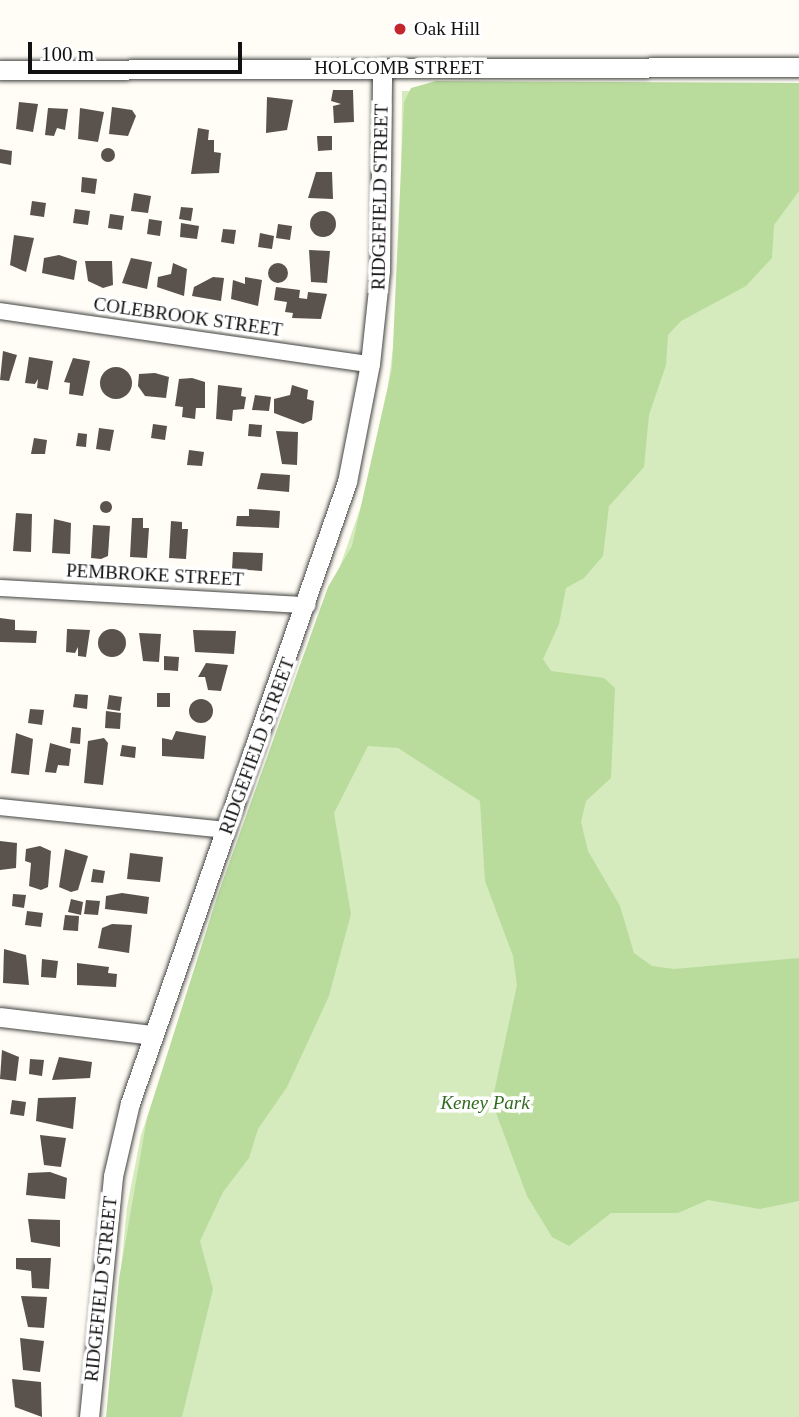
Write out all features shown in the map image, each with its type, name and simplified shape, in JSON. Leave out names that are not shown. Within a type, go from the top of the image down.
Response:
[{"type":"street","name":"HOLCOMB STREET","points":[[0,70],[799,67]]},
{"type":"street","name":"RIDGEFIELD STREET","points":[[89,1417],[113,1176],[153,1035],[307,605],[346,482],[370,364],[383,221],[382,68]]},
{"type":"street","name":"COLEBROOK STREET","points":[[0,311],[370,364]]},
{"type":"street","name":"PEMBROKE STREET","points":[[0,587],[307,605]]},
{"type":"street","points":[[0,807],[226,830]]},
{"type":"street","points":[[0,1017],[153,1035]]},
{"type":"green space","points":[[436,81],[799,83],[799,191],[774,225],[772,258],[746,286],[681,321],[668,335],[666,365],[649,415],[644,467],[609,506],[603,556],[584,578],[566,588],[559,624],[543,659],[551,671],[604,678],[615,688],[611,778],[586,801],[581,822],[588,851],[620,906],[634,953],[652,966],[674,969],[799,958],[799,1201],[760,1209],[708,1200],[678,1213],[611,1213],[569,1246],[552,1237],[527,1196],[492,1102],[517,985],[513,956],[485,881],[480,801],[398,748],[368,746],[334,813],[351,914],[329,996],[287,1087],[258,1129],[249,1158],[223,1192],[200,1241],[213,1289],[182,1417],[106,1417],[119,1279],[147,1118],[217,897],[328,587],[352,546],[392,368],[404,102],[411,88]]},
{"type":"green space","name":"Keney Park","points":[[799,90],[799,1417],[107,1417],[127,1207],[141,1135],[366,492],[387,394],[400,294],[402,91]]},
{"type":"building","points":[[333,90],[353,90],[354,122],[334,123],[333,106],[341,104],[331,101]]},
{"type":"building","points":[[267,97],[293,100],[287,130],[266,133]]},
{"type":"building","points":[[19,102],[38,104],[33,132],[16,129]]},
{"type":"building","points":[[112,107],[132,110],[136,116],[128,136],[109,134]]},
{"type":"building","points":[[48,108],[68,109],[65,130],[57,128],[54,136],[45,135]]},
{"type":"building","points":[[80,108],[104,112],[98,142],[78,139]]},
{"type":"building","points":[[198,128],[209,130],[208,140],[214,140],[214,152],[221,153],[219,173],[191,174]]},
{"type":"building","points":[[317,136],[332,136],[332,150],[318,151]]},
{"type":"building","points":[[108,148],[113,150],[113,160],[108,162],[103,160],[101,155],[103,150]]},
{"type":"building","points":[[0,149],[12,151],[11,165],[0,163]]},
{"type":"building","points":[[316,172],[332,172],[333,199],[308,198]]},
{"type":"building","points":[[82,177],[97,179],[95,194],[81,192]]},
{"type":"building","points":[[134,193],[151,196],[148,213],[131,211]]},
{"type":"building","points":[[32,201],[46,203],[44,217],[30,215]]},
{"type":"building","points":[[181,207],[193,208],[191,221],[179,219]]},
{"type":"building","points":[[75,209],[90,211],[88,225],[73,223]]},
{"type":"building","points":[[323,211],[332,215],[336,224],[332,233],[323,237],[314,233],[310,224],[314,215]]},
{"type":"building","points":[[110,214],[124,216],[122,230],[108,228]]},
{"type":"building","points":[[149,219],[162,221],[160,236],[147,234]]},
{"type":"building","points":[[181,223],[199,226],[197,239],[180,237]]},
{"type":"building","points":[[278,224],[292,226],[290,240],[276,238]]},
{"type":"building","points":[[223,229],[236,230],[234,244],[221,242]]},
{"type":"building","points":[[260,233],[274,236],[272,249],[258,247]]},
{"type":"building","points":[[14,235],[34,238],[26,272],[10,265]]},
{"type":"building","points":[[309,250],[330,251],[327,283],[311,282]]},
{"type":"building","points":[[59,255],[77,261],[74,280],[42,273],[44,258]]},
{"type":"building","points":[[131,258],[152,262],[147,289],[122,283]]},
{"type":"building","points":[[85,261],[112,261],[113,285],[103,288],[88,281]]},
{"type":"building","points":[[173,263],[187,269],[184,296],[157,287],[158,277],[171,274]]},
{"type":"building","points":[[278,263],[285,266],[288,273],[285,280],[278,283],[271,280],[268,273],[271,266]]},
{"type":"building","points":[[213,277],[224,278],[221,301],[192,296],[194,287]]},
{"type":"building","points":[[245,277],[262,280],[258,306],[231,299],[233,280],[245,284]]},
{"type":"building","points":[[276,287],[300,290],[299,298],[307,299],[308,292],[327,294],[321,319],[292,318],[293,313],[285,312],[287,302],[274,300]]},
{"type":"building","points":[[3,351],[17,355],[9,381],[0,380]]},
{"type":"building","points":[[29,357],[53,361],[48,390],[37,388],[38,379],[35,384],[25,383]]},
{"type":"building","points":[[73,358],[90,361],[83,396],[69,394],[70,383],[64,382]]},
{"type":"building","points":[[116,367],[127,372],[132,383],[127,394],[116,399],[105,394],[100,383],[105,372]]},
{"type":"building","points":[[155,373],[169,377],[166,398],[145,396],[138,386],[139,374]]},
{"type":"building","points":[[192,378],[205,382],[205,408],[196,408],[195,419],[182,417],[183,407],[175,406],[179,379]]},
{"type":"building","points":[[218,385],[242,388],[241,396],[246,397],[244,409],[233,410],[232,421],[216,419]]},
{"type":"building","points":[[292,385],[308,390],[307,399],[314,401],[312,420],[303,424],[274,413],[274,399],[290,395]]},
{"type":"building","points":[[255,395],[271,397],[269,411],[252,410]]},
{"type":"building","points":[[153,424],[167,426],[165,440],[151,438]]},
{"type":"building","points":[[249,424],[262,425],[261,437],[248,436]]},
{"type":"building","points":[[99,428],[114,430],[110,451],[96,449]]},
{"type":"building","points":[[276,431],[298,432],[297,465],[282,464]]},
{"type":"building","points":[[78,433],[87,434],[86,447],[76,446]]},
{"type":"building","points":[[34,438],[47,440],[45,454],[31,454]]},
{"type":"building","points":[[189,450],[204,452],[202,466],[187,465]]},
{"type":"building","points":[[261,473],[290,475],[289,492],[257,489]]},
{"type":"building","points":[[106,501],[112,507],[106,513],[100,507]]},
{"type":"building","points":[[249,509],[280,511],[279,528],[236,526],[237,516],[249,516]]},
{"type":"building","points":[[16,513],[32,514],[31,552],[13,551]]},
{"type":"building","points":[[132,518],[143,518],[143,528],[149,528],[147,558],[130,557]]},
{"type":"building","points":[[54,519],[71,523],[70,554],[52,553]]},
{"type":"building","points":[[171,521],[182,522],[182,529],[188,529],[186,559],[169,558]]},
{"type":"building","points":[[93,525],[110,526],[108,556],[101,559],[91,558]]},
{"type":"building","points":[[233,552],[263,553],[262,571],[232,569]]},
{"type":"building","points":[[0,618],[15,620],[15,630],[37,631],[36,643],[0,642]]},
{"type":"building","points":[[67,629],[90,630],[86,657],[78,656],[78,647],[75,653],[66,652]]},
{"type":"building","points":[[112,629],[122,633],[126,643],[122,653],[112,657],[102,653],[98,643],[102,633]]},
{"type":"building","points":[[193,630],[236,631],[234,654],[195,652]]},
{"type":"building","points":[[139,633],[161,634],[159,662],[143,661]]},
{"type":"building","points":[[164,656],[179,657],[178,671],[164,670]]},
{"type":"building","points":[[206,663],[228,665],[221,691],[208,690],[205,677],[198,677]]},
{"type":"building","points":[[157,693],[170,693],[170,707],[157,707]]},
{"type":"building","points":[[75,694],[88,695],[87,709],[73,707]]},
{"type":"building","points":[[109,695],[122,697],[120,711],[107,709]]},
{"type":"building","points":[[201,699],[210,702],[213,711],[210,720],[201,723],[192,720],[189,711],[192,702]]},
{"type":"building","points":[[30,709],[44,710],[42,725],[28,723]]},
{"type":"building","points":[[106,711],[121,713],[120,729],[105,728]]},
{"type":"building","points":[[72,727],[81,728],[80,744],[70,743]]},
{"type":"building","points":[[176,731],[206,736],[204,759],[162,756],[162,738],[172,740]]},
{"type":"building","points":[[16,733],[33,739],[29,775],[11,773]]},
{"type":"building","points":[[104,738],[108,743],[103,785],[84,783],[88,741]]},
{"type":"building","points":[[50,743],[71,749],[69,766],[58,765],[56,773],[45,772]]},
{"type":"building","points":[[122,745],[136,747],[135,758],[120,756]]},
{"type":"building","points":[[0,841],[17,843],[16,868],[0,870]]},
{"type":"building","points":[[40,846],[51,851],[48,887],[41,890],[29,886],[31,863],[25,861],[26,849]]},
{"type":"building","points":[[65,849],[88,856],[78,890],[71,892],[59,887]]},
{"type":"building","points":[[130,853],[163,857],[160,882],[127,879]]},
{"type":"building","points":[[93,869],[105,871],[103,883],[91,882]]},
{"type":"building","points":[[122,893],[149,897],[147,914],[105,909],[106,896]]},
{"type":"building","points":[[13,894],[26,895],[24,908],[12,906]]},
{"type":"building","points":[[71,899],[83,902],[81,915],[68,912]]},
{"type":"building","points":[[86,900],[100,901],[98,915],[84,914]]},
{"type":"building","points":[[27,911],[43,913],[41,927],[25,925]]},
{"type":"building","points":[[65,915],[79,916],[78,931],[63,930]]},
{"type":"building","points":[[112,924],[132,925],[129,953],[98,948],[102,928]]},
{"type":"building","points":[[4,949],[26,955],[29,985],[3,983]]},
{"type":"building","points":[[42,959],[58,961],[56,978],[41,977]]},
{"type":"building","points":[[77,963],[109,967],[108,973],[117,974],[116,987],[77,985]]},
{"type":"building","points":[[2,1050],[19,1057],[16,1081],[0,1079]]},
{"type":"building","points":[[59,1057],[92,1062],[90,1078],[52,1080]]},
{"type":"building","points":[[30,1059],[44,1060],[42,1076],[29,1074]]},
{"type":"building","points":[[76,1097],[73,1129],[36,1121],[38,1098]]},
{"type":"building","points":[[12,1100],[26,1102],[24,1116],[10,1114]]},
{"type":"building","points":[[40,1135],[66,1138],[61,1167],[44,1165]]},
{"type":"building","points":[[50,1172],[67,1178],[65,1199],[26,1195],[28,1173]]},
{"type":"building","points":[[28,1219],[60,1220],[60,1247],[31,1242]]},
{"type":"building","points":[[16,1258],[51,1258],[49,1289],[32,1288],[31,1271],[16,1269]]},
{"type":"building","points":[[21,1296],[47,1297],[44,1328],[28,1327]]},
{"type":"building","points":[[20,1338],[44,1341],[40,1372],[23,1370]]},
{"type":"building","points":[[12,1379],[41,1382],[42,1417],[15,1407]]},
{"type":"place","name":"Oak Hill","points":[[400,29]]}]
